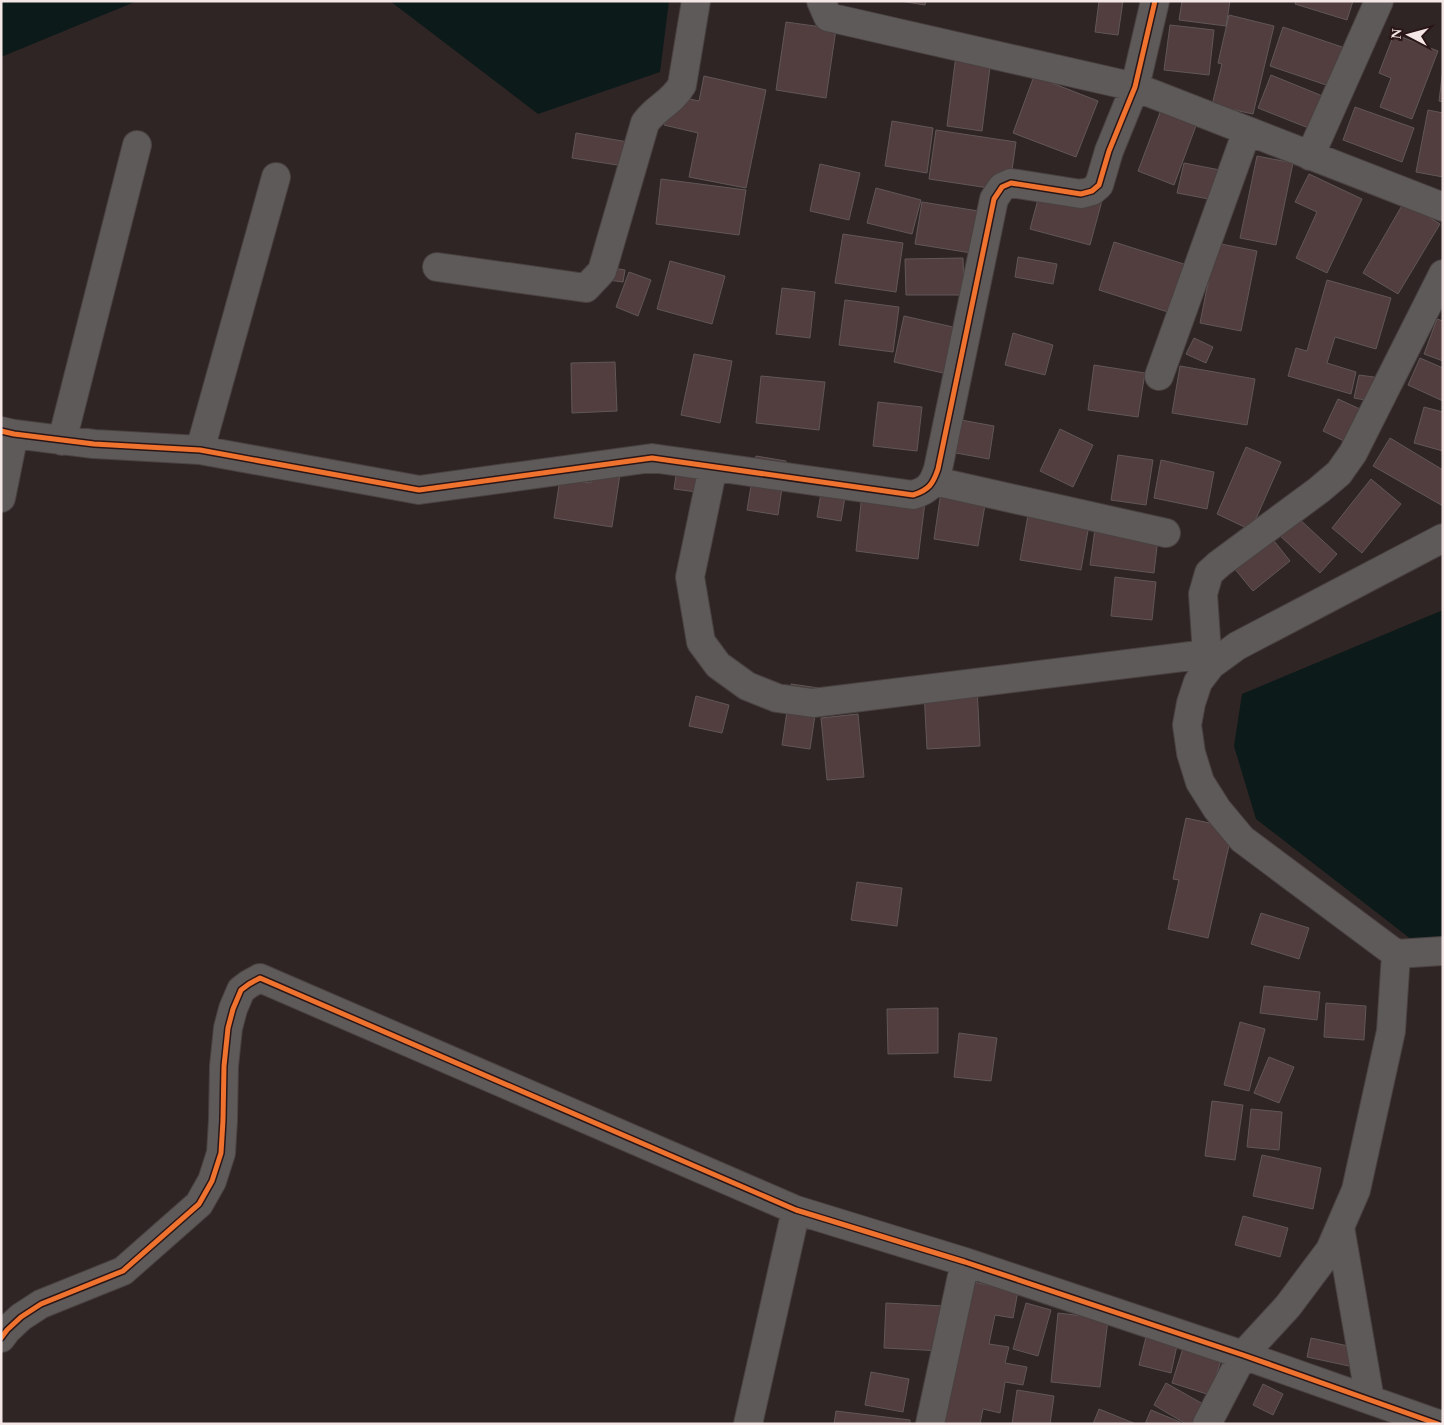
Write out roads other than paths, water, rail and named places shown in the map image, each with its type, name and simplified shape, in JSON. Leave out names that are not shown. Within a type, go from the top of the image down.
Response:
[{"type":"street","points":[[437,267],[586,288],[602,271],[645,123],[650,116],[677,94],[682,85],[696,1]]},
{"type":"street","points":[[822,1],[828,17],[1135,87],[1443,206]]},
{"type":"street","points":[[1,498],[8,432],[94,444],[200,450],[419,490],[652,458],[913,495],[921,493],[934,481],[938,469],[994,199],[1002,187],[1011,183],[1081,194],[1092,191],[1098,185],[1135,87],[1155,1]]},
{"type":"street","points":[[1310,156],[1379,1]]},
{"type":"street","points":[[1158,376],[1247,131]]},
{"type":"street","points":[[62,441],[137,145]]},
{"type":"street","points":[[200,450],[276,177]]},
{"type":"street","points":[[1443,274],[1353,453],[1338,473],[1319,490],[1209,573],[1203,594],[1209,660],[1190,703],[1187,725],[1190,753],[1200,782],[1217,809],[1242,839],[1396,954],[1443,950]]},
{"type":"street","points":[[713,467],[690,577],[701,642],[718,665],[747,686],[777,698],[813,703],[1209,660],[1443,538]]},
{"type":"street","points":[[934,481],[1166,533]]},
{"type":"street","points":[[1207,1424],[1243,1355],[1288,1306],[1330,1250],[1356,1190],[1392,1031],[1396,954]]},
{"type":"street","points":[[1,1338],[21,1317],[41,1304],[123,1270],[199,1204],[212,1181],[221,1153],[224,1066],[228,1028],[241,990],[260,978],[796,1210],[965,1262],[1243,1355],[1438,1424]]},
{"type":"street","points":[[748,1424],[796,1210]]},
{"type":"street","points":[[1340,1227],[1370,1400]]},
{"type":"street","points":[[930,1424],[965,1262]]}]
